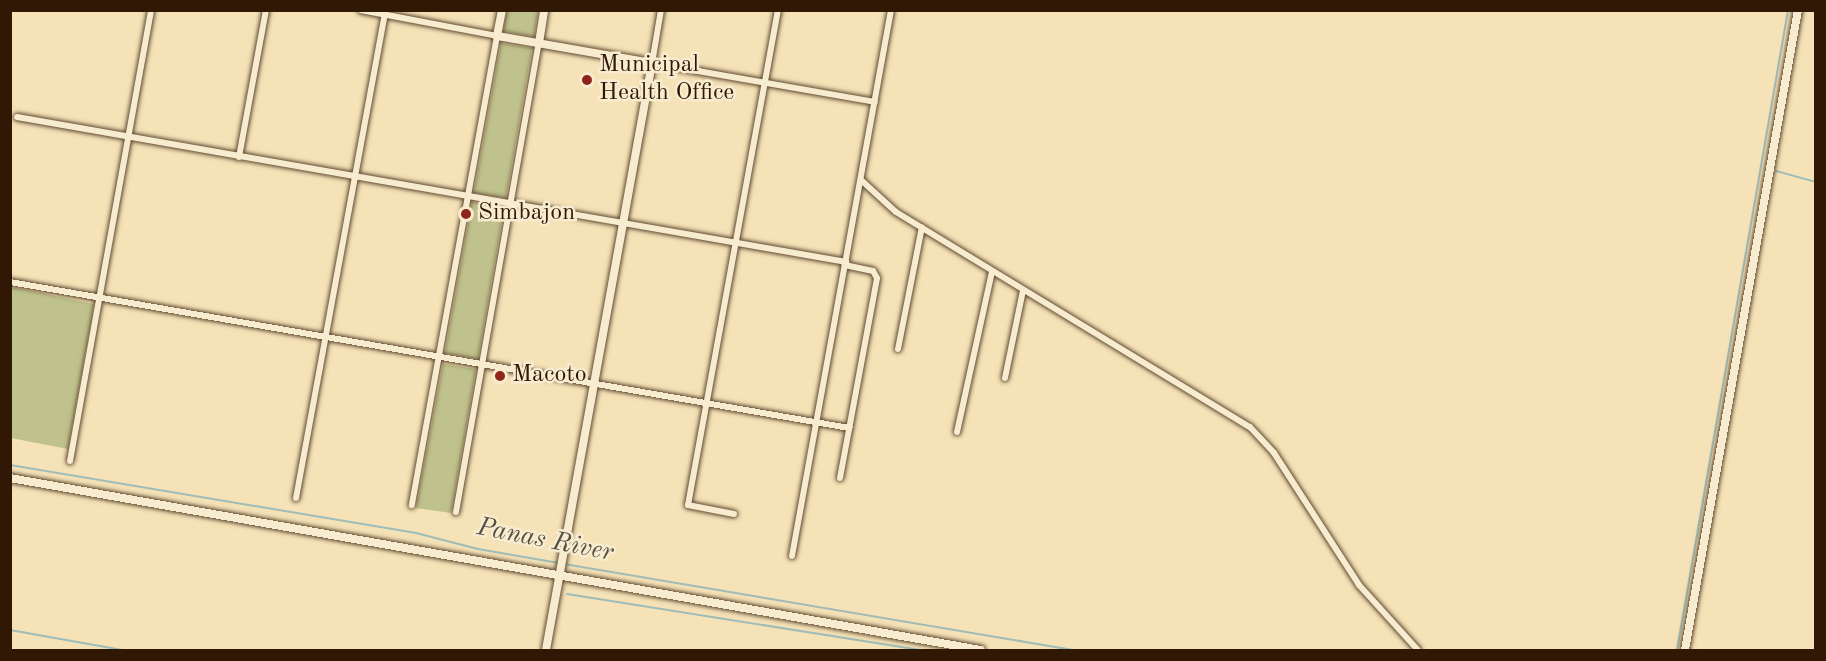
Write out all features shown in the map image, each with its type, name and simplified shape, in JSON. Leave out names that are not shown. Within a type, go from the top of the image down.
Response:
[{"type":"street","points":[[70,461],[151,10]]},
{"type":"street","points":[[239,157],[266,10]]},
{"type":"street","points":[[361,10],[539,44],[875,102]]},
{"type":"street","points":[[412,505],[466,197],[502,10]]},
{"type":"street","points":[[456,512],[544,10]]},
{"type":"street","points":[[546,651],[596,384],[661,10]]},
{"type":"street","points":[[734,514],[688,505],[767,83],[778,10]]},
{"type":"street","points":[[792,556],[891,10]]},
{"type":"street","points":[[1685,651],[1798,10]]},
{"type":"street","points":[[296,498],[385,15]]},
{"type":"street","points":[[17,117],[466,197],[737,242],[845,264],[877,274],[840,478]]},
{"type":"street","points":[[861,180],[885,205],[992,272],[1237,416],[1261,437],[1359,585],[1418,651]]},
{"type":"street","points":[[898,350],[922,227]]},
{"type":"street","points":[[957,432],[992,272]]},
{"type":"street","points":[[10,282],[849,428]]},
{"type":"street","points":[[1005,378],[1023,290]]},
{"type":"street","points":[[10,478],[561,573],[981,651]]},
{"type":"green space","points":[[507,11],[538,11],[534,37],[503,31]]},
{"type":"green space","points":[[501,43],[532,48],[506,198],[474,193]]},
{"type":"green space","points":[[472,202],[504,208],[478,359],[445,353]]},
{"type":"green space","points":[[11,287],[94,304],[68,449],[11,438]]},
{"type":"green space","points":[[443,364],[476,369],[451,513],[416,508]]},
{"type":"waterway","points":[[1677,650],[1788,10]]},
{"type":"waterway","points":[[1776,171],[1816,182]]},
{"type":"waterway","name":"Panas River","points":[[10,465],[416,533],[478,549],[559,563]]},
{"type":"waterway","name":"Panas River","points":[[564,564],[1073,650]]},
{"type":"waterway","points":[[567,594],[919,650]]},
{"type":"waterway","points":[[10,630],[122,650]]},
{"type":"place","name":"Municipal Health Office","points":[[587,80]]},
{"type":"place","name":"Simbajon","points":[[466,214]]},
{"type":"place","name":"Macoto","points":[[500,376]]}]
